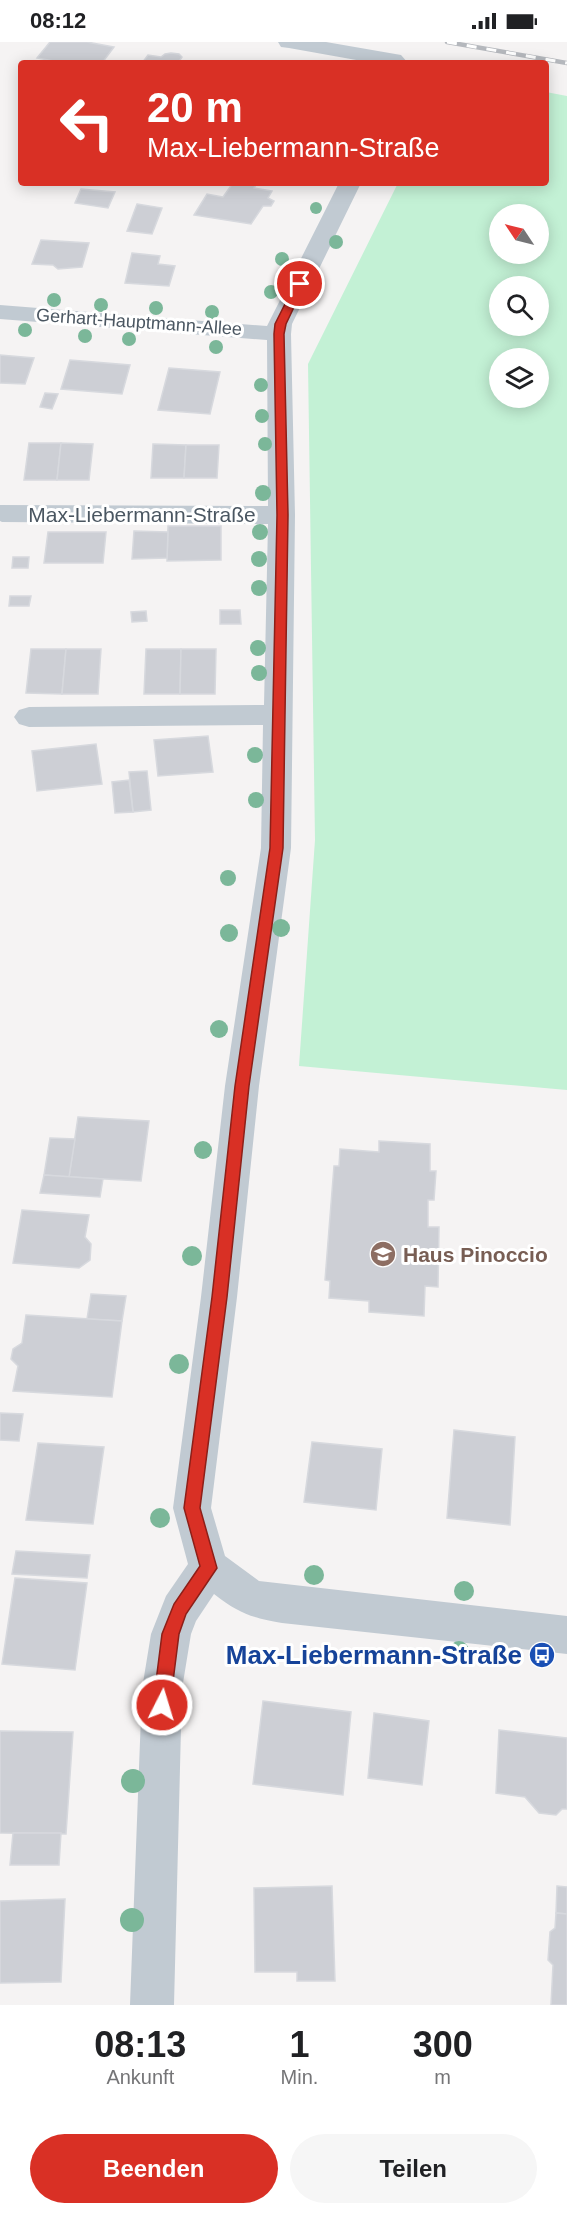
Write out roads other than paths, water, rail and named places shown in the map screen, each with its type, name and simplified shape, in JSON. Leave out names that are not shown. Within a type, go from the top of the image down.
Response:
[{"type":"street","points":[[289,42],[393,60]]},
{"type":"street","name":"Max-Liebermann-Straße","points":[[209,1568],[192,1508],[219,1297],[242,1086],[276,848],[282,515],[280,324],[349,186]]},
{"type":"street","name":"Gerhart-Hauptmann-Allee","points":[[0,312],[279,334]]},
{"type":"street","name":"Max-Liebermann-Straße","points":[[2,513],[282,515]]},
{"type":"street","points":[[29,717],[280,715]]},
{"type":"street","points":[[152,2005],[162,1689],[174,1626],[180,1610],[209,1568],[250,1598],[282,1604],[567,1635]]},
{"type":"railway","points":[[447,42],[567,63]]},
{"type":"place","name":"Haus Pinoccio","points":[[383,1254]]},
{"type":"place","name":"Max-Liebermann-Straße","points":[[542,1655]]}]
